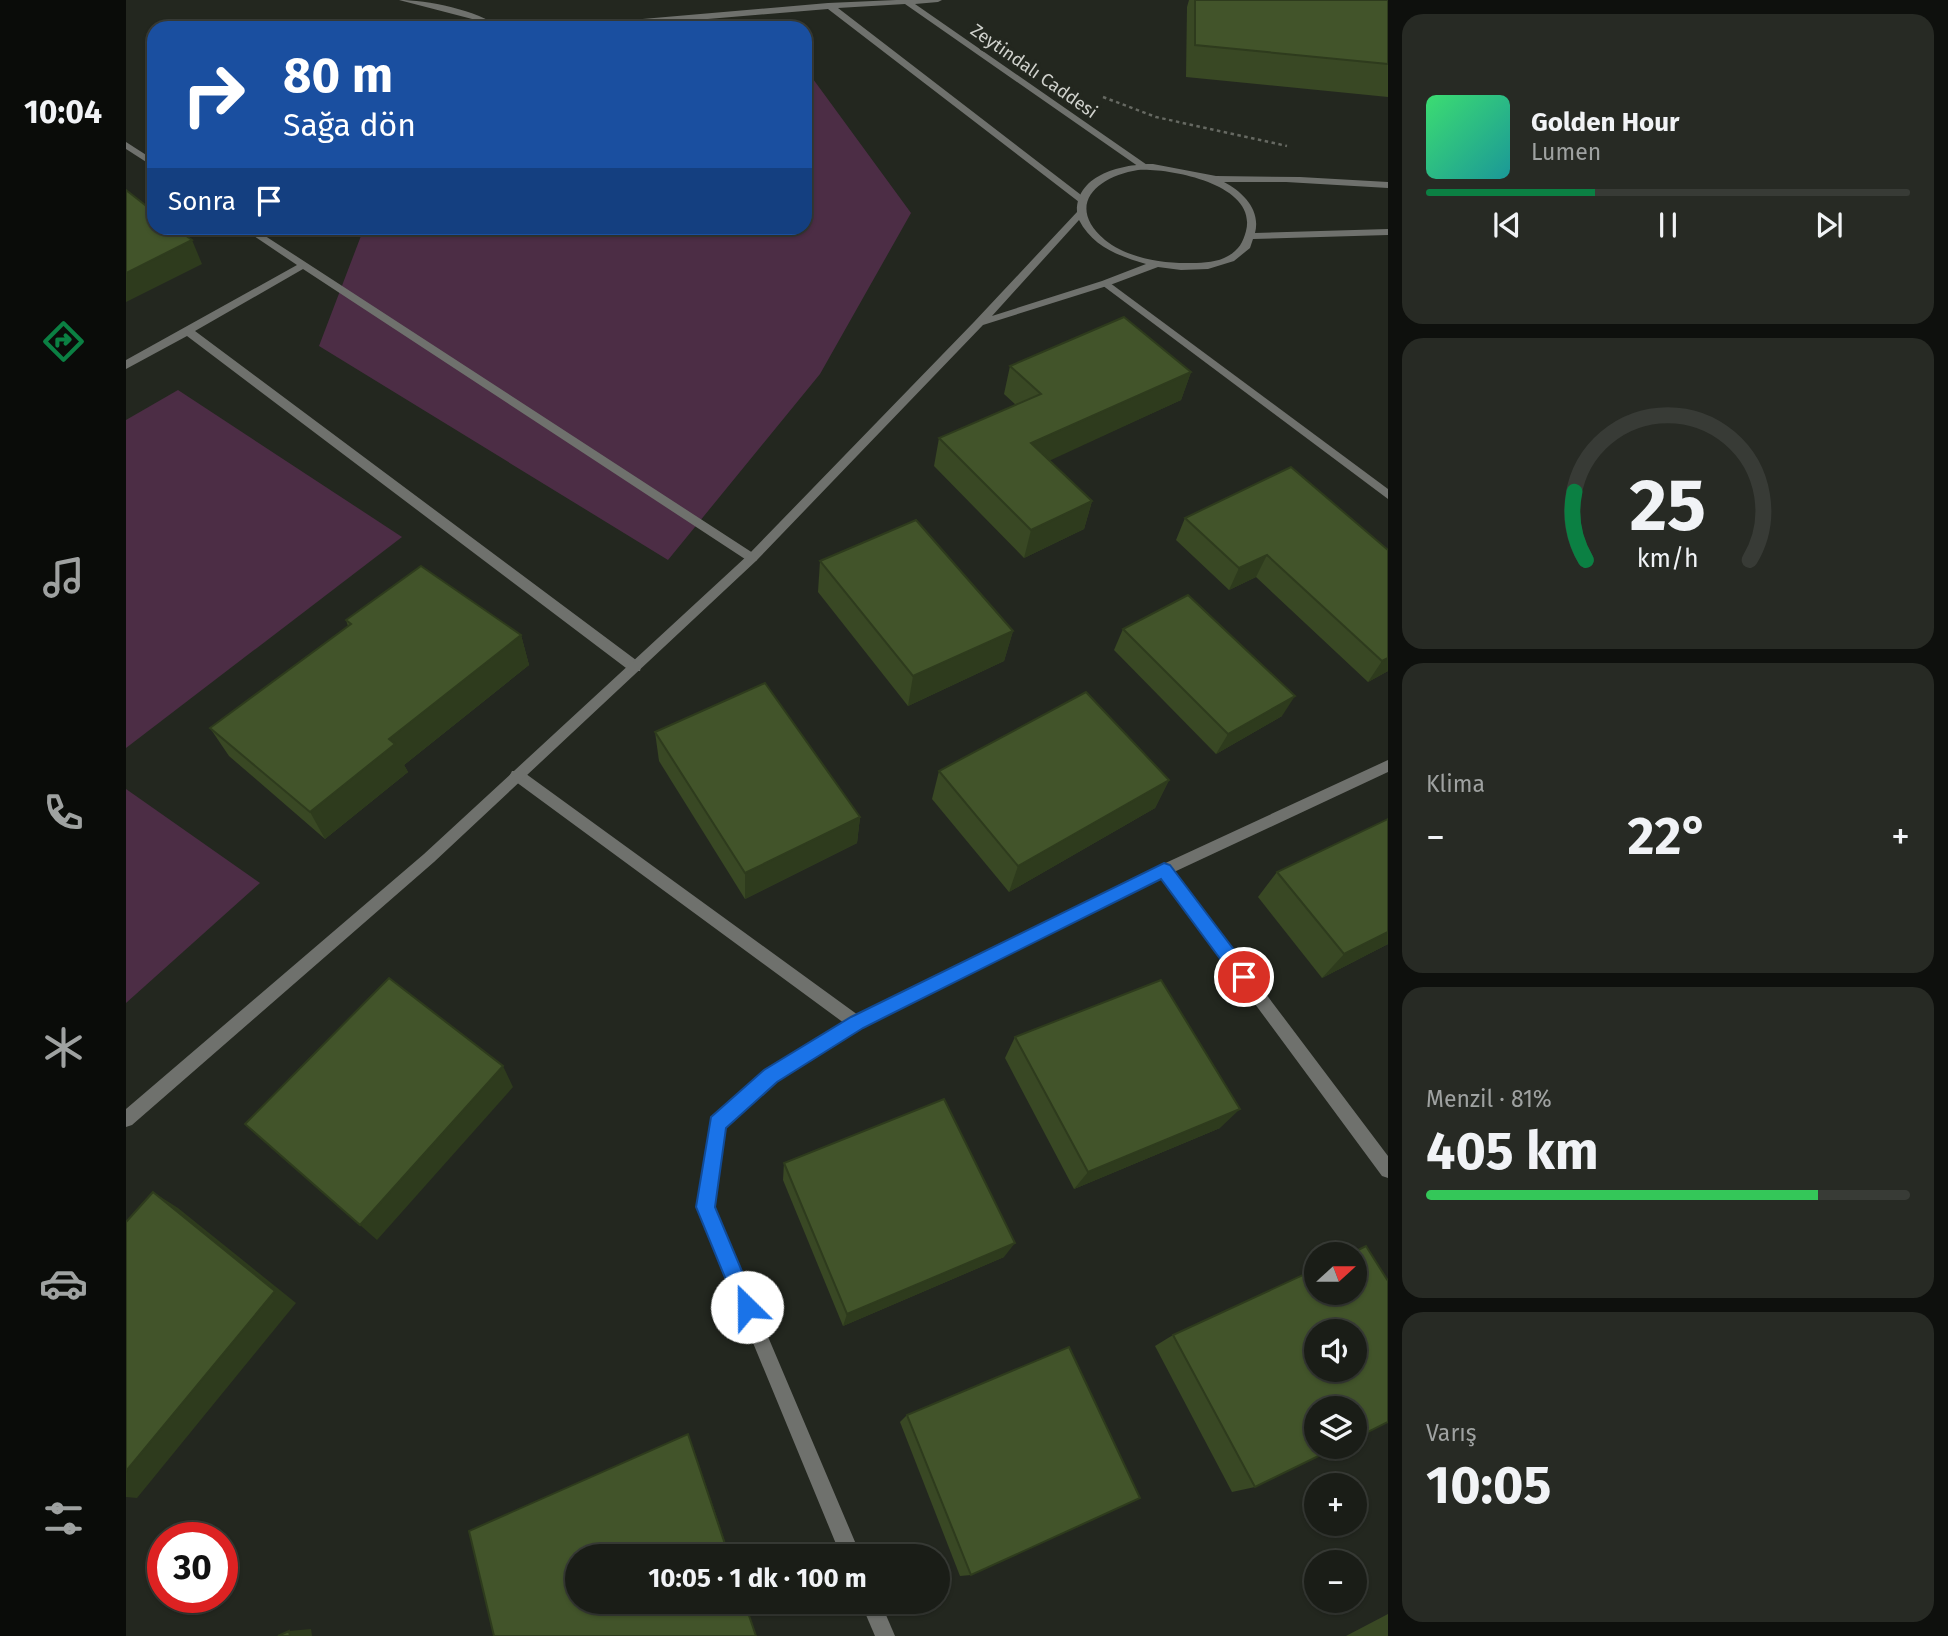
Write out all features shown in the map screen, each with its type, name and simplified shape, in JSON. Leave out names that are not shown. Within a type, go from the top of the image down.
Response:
[{"type":"street","points":[[403,0],[484,21]]},
{"type":"street","points":[[821,0],[1082,200]]},
{"type":"street","points":[[655,21],[938,0]]},
{"type":"street","name":"Zeytindalı Caddesi","points":[[906,1],[1144,167]]},
{"type":"street","points":[[126,145],[147,159]]},
{"type":"street","points":[[126,1119],[418,867],[752,558],[1080,214],[1082,200],[1089,188],[1103,177],[1144,167],[1177,169],[1208,178],[1236,194],[1252,214],[1252,236],[1244,249],[1228,259],[1180,268],[1154,265],[1128,258],[1107,247],[1091,233],[1080,214]]},
{"type":"street","points":[[1208,178],[1333,180],[1388,185]]},
{"type":"street","points":[[1252,236],[1388,232]]},
{"type":"street","points":[[257,235],[752,558]]},
{"type":"street","points":[[978,324],[1106,284],[1154,265]]},
{"type":"street","points":[[126,365],[302,266]]},
{"type":"street","points":[[1106,284],[1388,495]]},
{"type":"street","points":[[188,331],[635,667]]},
{"type":"street","points":[[846,1544],[705,1207],[717,1123],[771,1076],[857,1023],[1164,870],[1388,766]]},
{"type":"street","points":[[517,775],[857,1023]]},
{"type":"street","points":[[1164,870],[1388,1170]]},
{"type":"street","points":[[876,1614],[885,1636]]},
{"type":"path","points":[[1094,94],[1156,117],[1288,146]]},
{"type":"shaded area","points":[[812,78],[911,213],[820,374],[668,560],[319,346],[361,235],[812,235]]},
{"type":"shaded area","points":[[178,390],[402,537],[126,748],[126,420]]},
{"type":"shaded area","points":[[126,789],[260,883],[126,1003]]},
{"type":"building","points":[[1195,0],[1388,0],[1388,64],[1195,45]]},
{"type":"building","points":[[126,190],[147,206],[147,235],[185,235],[192,240],[126,273]]},
{"type":"building","points":[[1124,317],[1191,372],[1031,443],[1092,501],[1031,530],[939,438],[1041,394],[1010,366]]},
{"type":"building","points":[[1291,467],[1388,550],[1388,658],[1382,661],[1267,555],[1239,568],[1185,518]]},
{"type":"building","points":[[916,520],[1013,631],[913,676],[820,561]]},
{"type":"building","points":[[421,566],[521,635],[389,739],[395,744],[310,812],[210,728],[351,624],[346,620]]},
{"type":"building","points":[[1188,595],[1295,696],[1228,734],[1123,629]]},
{"type":"building","points":[[765,683],[860,817],[745,873],[655,732]]},
{"type":"building","points":[[1086,692],[1169,780],[1018,866],[939,771]]},
{"type":"building","points":[[1388,819],[1388,932],[1344,954],[1277,872]]},
{"type":"building","points":[[389,978],[503,1066],[360,1225],[245,1124]]},
{"type":"building","points":[[1161,980],[1240,1109],[1088,1172],[1015,1037]]},
{"type":"building","points":[[944,1099],[1015,1243],[847,1314],[784,1163]]},
{"type":"building","points":[[153,1192],[275,1291],[126,1471],[126,1222]]},
{"type":"building","points":[[1367,1248],[1388,1281],[1388,1422],[1367,1432],[1367,1396],[1304,1396],[1304,1459],[1312,1459],[1255,1487],[1173,1335],[1304,1275],[1304,1306],[1367,1306]]},
{"type":"building","points":[[1069,1347],[1140,1498],[971,1575],[907,1415]]},
{"type":"building","points":[[688,1434],[725,1544],[565,1544],[565,1614],[748,1614],[756,1636],[494,1636],[469,1531]]},
{"type":"route","points":[[747,1307],[705,1207],[717,1123],[771,1076],[857,1023],[1164,870],[1244,977]]}]
